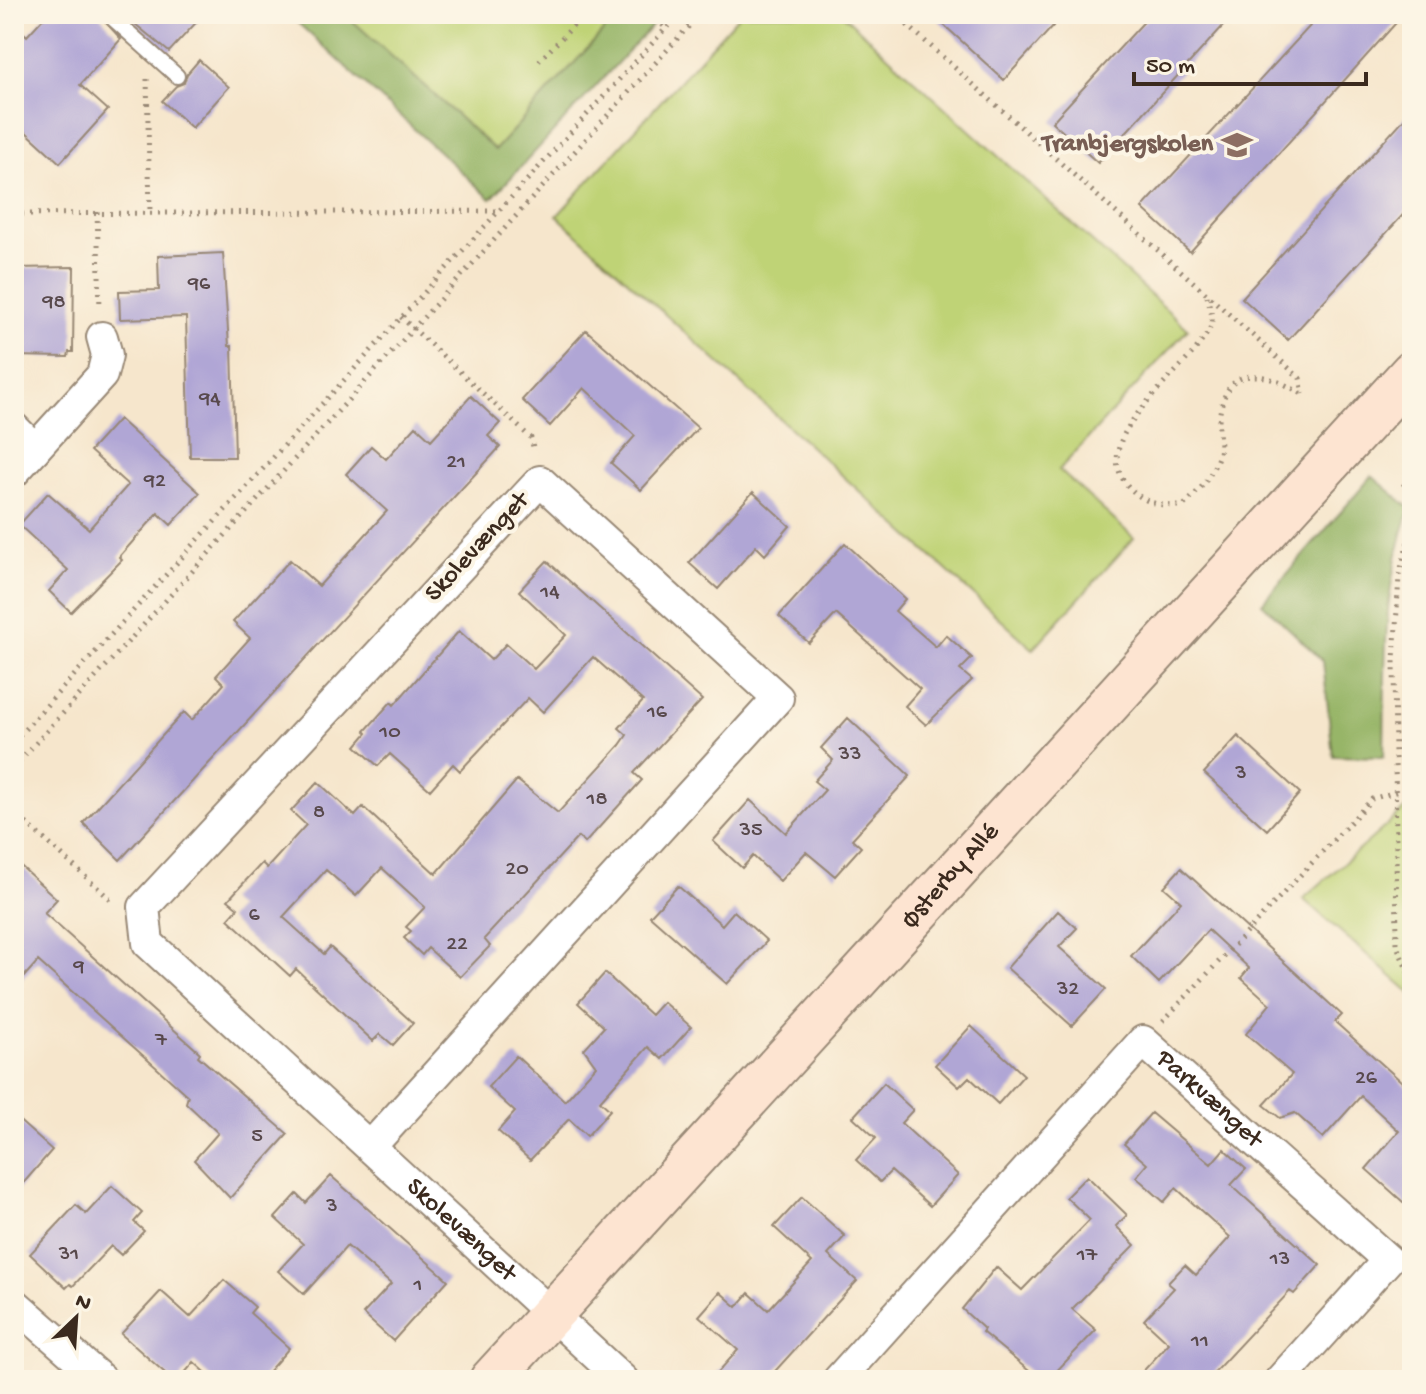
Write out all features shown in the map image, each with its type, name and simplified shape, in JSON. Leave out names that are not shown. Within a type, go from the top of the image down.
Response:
[{"type":"street","points":[[14,472],[25,438],[102,375],[107,355],[102,337]]},
{"type":"street","name":"Østerby Allé","points":[[491,1380],[1412,372]]},
{"type":"street","name":"Skolevænget","points":[[371,1146],[778,698],[540,481],[144,907],[148,943],[552,1315]]},
{"type":"street","name":"Parkvænget","points":[[838,1380],[1143,1041],[1388,1260],[1280,1380]]},
{"type":"street","points":[[14,1303],[102,1380]]},
{"type":"street","points":[[552,1315],[623,1380]]},
{"type":"lane","points":[[108,14],[177,76]]},
{"type":"path","points":[[539,61],[585,14]]},
{"type":"path","points":[[650,14],[666,28]]},
{"type":"path","points":[[14,741],[679,14]]},
{"type":"path","points":[[14,767],[700,14]]},
{"type":"path","points":[[895,14],[1300,378],[1303,394],[1261,373],[1239,378],[1224,396],[1219,422],[1220,453],[1208,483],[1183,506],[1155,505],[1134,492],[1120,477],[1115,454],[1123,431],[1203,341],[1213,322],[1207,296]]},
{"type":"path","points":[[150,212],[147,75],[160,59]]},
{"type":"path","points":[[14,214],[500,211]]},
{"type":"path","points":[[97,212],[102,337]]},
{"type":"path","points":[[401,317],[531,438],[540,481]]},
{"type":"path","points":[[1403,483],[1412,495]]},
{"type":"path","points":[[1412,527],[1399,576],[1394,660],[1397,946],[1412,981]]},
{"type":"path","points":[[1143,1041],[1372,799],[1412,787]]},
{"type":"path","points":[[14,812],[109,898],[144,907]]},
{"type":"green space","points":[[288,14],[345,14],[495,150],[619,14],[663,14],[491,199]]},
{"type":"green space","points":[[345,14],[619,14],[495,150]]},
{"type":"green space","points":[[740,14],[842,14],[1188,329],[1059,470],[1134,538],[1033,649],[557,216]]},
{"type":"green space","points":[[1372,476],[1410,508],[1400,540],[1389,601],[1384,757],[1333,756],[1323,661],[1262,603]]},
{"type":"green space","points":[[1412,803],[1412,994],[1303,899]]},
{"type":"building","points":[[47,14],[98,14],[121,39],[80,85],[108,110],[60,163],[14,121],[14,24],[27,36]]},
{"type":"building","points":[[123,14],[204,14],[169,52]]},
{"type":"building","points":[[932,14],[1064,14],[1004,80]]},
{"type":"building","points":[[1151,14],[1234,14],[1098,163],[1052,122]]},
{"type":"building","points":[[1321,14],[1404,14],[1190,252],[1142,208]]},
{"type":"building","points":[[199,60],[229,87],[192,128],[162,101],[176,86],[184,83],[187,74]]},
{"type":"building","points":[[1412,110],[1412,205],[1288,340],[1242,298]]},
{"type":"building","points":[[223,253],[229,346],[232,346],[235,457],[190,457],[186,317],[120,319],[119,291],[159,290],[158,256]]},
{"type":"building","points":[[74,267],[73,352],[69,352],[68,357],[14,356],[14,268]]},
{"type":"building","points":[[586,330],[698,428],[641,490],[611,463],[635,436],[584,388],[550,426],[522,400]]},
{"type":"building","points":[[471,396],[500,423],[488,436],[500,447],[120,860],[83,823],[184,712],[192,720],[224,684],[216,676],[250,638],[233,622],[290,560],[319,586],[387,511],[346,474],[371,446],[386,459],[416,426],[431,440]]},
{"type":"building","points":[[119,419],[200,493],[171,525],[158,513],[119,557],[122,560],[71,612],[49,591],[68,570],[19,525],[48,493],[89,529],[128,485],[90,451]]},
{"type":"building","points":[[753,492],[790,526],[765,555],[756,546],[718,589],[689,563]]},
{"type":"building","points":[[845,543],[905,599],[895,611],[936,647],[946,635],[972,658],[960,670],[972,680],[926,725],[905,706],[920,689],[836,614],[809,643],[779,616]]},
{"type":"building","points":[[547,561],[702,700],[634,773],[642,780],[585,843],[578,837],[484,939],[490,946],[460,977],[428,948],[422,955],[404,938],[411,931],[406,927],[425,907],[382,868],[356,896],[326,870],[283,917],[324,954],[330,947],[413,1023],[393,1045],[380,1034],[373,1041],[296,969],[290,976],[228,919],[238,908],[228,900],[262,863],[267,868],[306,825],[291,811],[318,782],[355,816],[363,807],[436,874],[517,780],[558,813],[620,745],[627,735],[619,728],[643,701],[593,657],[543,712],[528,698],[460,771],[453,764],[430,790],[390,754],[378,766],[356,746],[367,733],[365,731],[391,702],[394,705],[459,631],[491,660],[506,644],[534,669],[566,635],[519,591]]},
{"type":"building","points":[[848,718],[910,776],[852,839],[861,847],[835,876],[806,852],[780,881],[753,856],[742,868],[713,841],[750,800],[786,833],[825,790],[814,781],[833,760],[821,748]]},
{"type":"building","points":[[1238,736],[1300,793],[1267,830],[1204,773]]},
{"type":"building","points":[[14,860],[57,899],[44,913],[200,1053],[198,1056],[288,1134],[230,1198],[194,1160],[218,1133],[186,1103],[188,1096],[38,961],[14,988]]},
{"type":"building","points":[[1181,868],[1342,1015],[1335,1022],[1412,1091],[1412,1210],[1366,1169],[1399,1131],[1361,1096],[1323,1138],[1295,1113],[1280,1118],[1264,1105],[1292,1074],[1246,1034],[1270,1004],[1241,978],[1249,968],[1208,930],[1159,983],[1131,956],[1181,902],[1164,887]]},
{"type":"building","points":[[678,886],[722,925],[734,911],[767,941],[727,984],[650,916]]},
{"type":"building","points":[[1058,911],[1077,928],[1059,947],[1106,989],[1072,1026],[1007,968]]},
{"type":"building","points":[[605,973],[651,1015],[663,1002],[691,1027],[662,1059],[648,1047],[600,1101],[610,1110],[587,1136],[569,1119],[530,1160],[498,1131],[515,1112],[488,1087],[516,1056],[565,1101],[596,1066],[584,1049],[604,1027],[578,1003]]},
{"type":"building","points":[[971,1026],[1024,1075],[998,1104],[969,1077],[959,1087],[935,1065]]},
{"type":"building","points":[[884,1083],[913,1110],[901,1123],[958,1175],[930,1206],[891,1171],[880,1182],[856,1160],[876,1138],[853,1117]]},
{"type":"building","points":[[1151,1113],[1211,1164],[1224,1149],[1246,1169],[1231,1185],[1320,1265],[1294,1294],[1290,1291],[1207,1380],[1135,1380],[1169,1343],[1144,1320],[1174,1288],[1168,1283],[1185,1265],[1196,1275],[1230,1237],[1176,1188],[1164,1202],[1136,1177],[1147,1164],[1124,1144]]},
{"type":"building","points":[[14,1116],[52,1150],[14,1194]]},
{"type":"building","points":[[331,1176],[448,1280],[393,1341],[363,1314],[391,1284],[347,1246],[304,1294],[278,1271],[303,1244],[275,1218],[297,1194],[306,1203]]},
{"type":"building","points":[[1087,1176],[1127,1215],[1116,1226],[1135,1245],[1072,1309],[1096,1330],[1048,1380],[1040,1380],[982,1332],[984,1329],[962,1309],[996,1267],[1022,1290],[1090,1220],[1066,1197]]},
{"type":"building","points":[[112,1186],[142,1213],[134,1222],[144,1231],[121,1255],[111,1246],[73,1286],[70,1284],[66,1288],[30,1254],[76,1205],[86,1214]]},
{"type":"building","points":[[802,1197],[845,1236],[828,1255],[857,1281],[767,1380],[711,1380],[738,1350],[699,1316],[720,1292],[737,1307],[749,1293],[768,1310],[812,1262],[774,1227]]},
{"type":"building","points":[[224,1280],[255,1307],[250,1313],[289,1348],[261,1380],[214,1380],[194,1362],[179,1380],[173,1380],[121,1334],[161,1291],[190,1317]]},
{"type":"place","name":"Tranbjergskolen","points":[[1237,145]]}]
